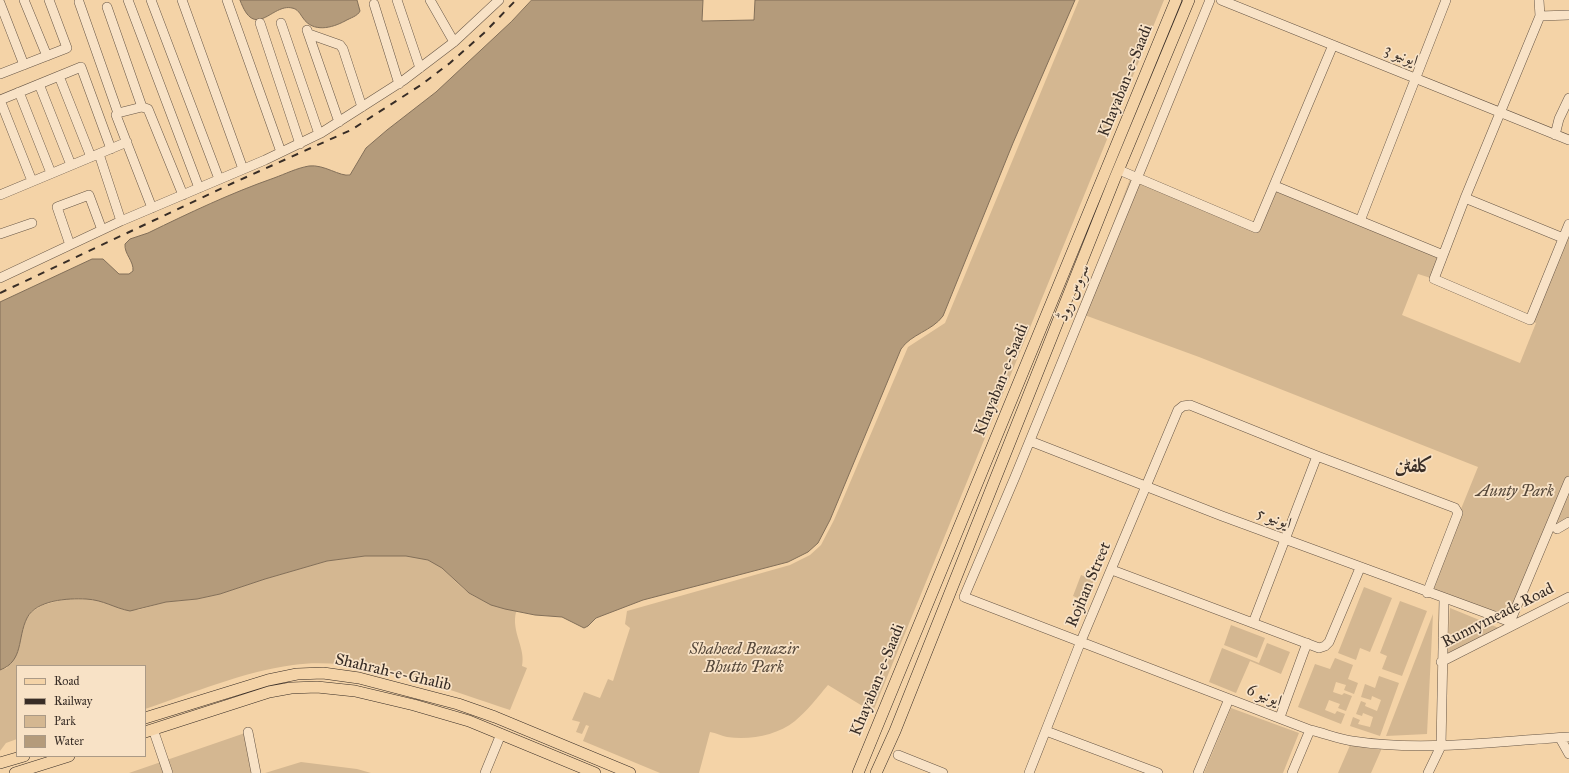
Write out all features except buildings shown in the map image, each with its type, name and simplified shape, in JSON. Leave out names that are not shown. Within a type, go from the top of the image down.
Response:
[{"type":"main road","name":"Khayaban-e-Saadi","points":[[858,773],[1176,0]]},
{"type":"main road","name":"Khayaban-e-Saadi","points":[[876,773],[895,731],[1119,170],[1189,0]]},
{"type":"main road","name":"Shahrah-e-Ghalib","points":[[146,718],[268,680],[296,674],[323,673],[359,678],[418,693],[486,714]]},
{"type":"main road","name":"Shahrah-e-Ghalib","points":[[149,730],[269,692],[291,688],[317,687],[355,691],[414,705],[467,721],[501,734]]},
{"type":"main road","points":[[467,721],[473,718],[474,714],[472,709]]},
{"type":"main road","points":[[482,727],[481,719],[486,714],[630,773]]},
{"type":"main road","points":[[501,734],[595,773]]},
{"type":"main road","points":[[0,763],[21,757]]},
{"type":"main road","points":[[15,773],[66,757]]},
{"type":"street","points":[[24,0],[47,56]]},
{"type":"street","points":[[0,64],[2,74],[67,48],[49,0]]},
{"type":"street","points":[[128,0],[199,188]]},
{"type":"street","points":[[151,0],[219,179]]},
{"type":"street","points":[[182,0],[243,169]]},
{"type":"street","points":[[228,0],[281,152]]},
{"type":"street","points":[[397,0],[420,68]]},
{"type":"street","points":[[430,0],[454,42]]},
{"type":"street","points":[[0,278],[102,230],[300,144],[319,134],[399,84],[454,42],[499,0]]},
{"type":"street","name":"سروس روڈ","points":[[964,597],[1030,441],[1136,178],[1210,0]]},
{"type":"street","name":"ایونیو 3","points":[[1220,0],[1333,44],[1569,140]]},
{"type":"street","points":[[1360,221],[1446,0]]},
{"type":"street","points":[[1539,0],[1540,16],[1465,198],[1434,279],[1530,320],[1569,224]]},
{"type":"street","points":[[79,2],[118,113],[116,115],[152,208]]},
{"type":"street","points":[[0,3],[24,65]]},
{"type":"street","points":[[374,4],[399,84]]},
{"type":"street","points":[[107,7],[142,107]]},
{"type":"street","points":[[1540,16],[1569,15]]},
{"type":"street","points":[[281,22],[319,134]]},
{"type":"street","points":[[260,23],[300,144]]},
{"type":"street","points":[[339,122],[308,31],[340,45],[343,49],[362,107]]},
{"type":"street","points":[[1119,170],[1256,228],[1275,186],[1333,44]]},
{"type":"street","points":[[32,181],[0,100],[19,92],[81,68],[111,149]]},
{"type":"street","points":[[59,76],[95,155],[122,221]]},
{"type":"street","points":[[39,84],[71,165]]},
{"type":"street","points":[[19,92],[51,173]]},
{"type":"street","points":[[1555,135],[1559,119],[1569,98]]},
{"type":"street","points":[[118,113],[142,107],[148,109],[183,195]]},
{"type":"street","points":[[0,194],[127,142]]},
{"type":"street","points":[[1275,186],[1443,255]]},
{"type":"street","points":[[70,245],[57,207],[89,195],[102,230]]},
{"type":"street","points":[[1465,198],[1564,238]]},
{"type":"street","points":[[0,234],[32,223]]},
{"type":"street","name":"Rojhan Street","points":[[1029,773],[1081,641],[1178,410],[1183,406],[1190,405],[1317,456]]},
{"type":"street","name":"ایونیو 5","points":[[1030,441],[1222,516],[1427,593],[1513,623]]},
{"type":"street","points":[[1253,623],[1317,456],[1457,510],[1458,513],[1427,593]]},
{"type":"street","points":[[1513,623],[1569,481]]},
{"type":"street","points":[[1557,529],[1569,522]]},
{"type":"street","points":[[1112,570],[1319,648],[1325,646],[1329,642],[1360,568]]},
{"type":"street","name":"ایونیو 6","points":[[964,597],[1229,699],[1280,717],[1310,730],[1351,741],[1383,744],[1441,746],[1565,737]]},
{"type":"street","name":"Runnymeade Road","points":[[1442,662],[1513,623],[1569,597]]},
{"type":"street","points":[[1428,773],[1441,746],[1444,599]]},
{"type":"street","points":[[1280,717],[1308,643]]},
{"type":"street","points":[[1198,773],[1229,699]]},
{"type":"street","points":[[149,730],[168,773]]},
{"type":"street","points":[[1292,773],[1310,730]]},
{"type":"street","points":[[1046,731],[1158,773]]},
{"type":"street","points":[[248,732],[256,773]]},
{"type":"street","points":[[485,773],[501,734]]},
{"type":"street","points":[[1565,737],[1569,754]]},
{"type":"street","points":[[898,755],[943,773]]},
{"type":"green space","name":"Shaheed Benazir Bhutto Park","points":[[1079,0],[1164,0],[874,709],[869,710],[828,685],[795,721],[780,730],[762,736],[745,738],[727,737],[710,732],[699,773],[660,773],[583,741],[589,726],[586,725],[582,734],[576,732],[580,722],[572,720],[584,692],[600,698],[608,679],[613,681],[630,628],[625,624],[627,611],[790,565],[810,555],[821,545],[834,520],[908,347],[945,323]]},
{"type":"green space","name":"Aunty Park","points":[[1130,179],[1256,228],[1275,186],[1443,255],[1434,279],[1418,274],[1402,315],[1520,363],[1536,323],[1530,320],[1569,222],[1569,477],[1510,622],[1427,593],[1478,467],[1199,357],[1079,313]]},
{"type":"green space","points":[[1569,481],[1569,522],[1548,533]]},
{"type":"green space","points":[[389,555],[414,556],[422,558],[435,563],[474,596],[499,607],[518,611],[516,612],[515,626],[522,653],[522,666],[527,668],[510,710],[403,676],[374,669],[319,663],[274,668],[236,678],[146,709],[146,665],[16,665],[16,739],[6,743],[0,751],[0,670],[7,668],[27,618],[33,611],[43,605],[65,599],[86,599],[102,601],[124,610],[138,610],[166,602],[197,599],[220,594],[327,561],[365,556]]},
{"type":"green space","points":[[1081,575],[1094,580],[1085,601],[1073,596]]},
{"type":"green space","points":[[1364,587],[1392,598],[1370,652],[1360,648],[1356,660],[1338,653]]},
{"type":"green space","points":[[1400,601],[1427,611],[1402,676],[1382,669],[1387,656],[1380,653]]},
{"type":"green space","points":[[1450,608],[1499,628],[1448,653]]},
{"type":"green space","points":[[1433,614],[1427,734],[1386,736]]},
{"type":"green space","points":[[1231,625],[1265,638],[1257,658],[1224,645]]},
{"type":"green space","points":[[1267,643],[1290,652],[1281,674],[1250,661],[1236,693],[1209,682],[1222,648],[1259,663]]},
{"type":"green space","points":[[1335,658],[1353,665],[1348,679],[1358,683],[1354,694],[1344,690],[1346,685],[1336,682],[1333,692],[1342,695],[1344,693],[1352,696],[1346,711],[1338,708],[1340,704],[1329,700],[1325,710],[1335,714],[1337,711],[1345,714],[1341,724],[1298,707],[1315,664],[1330,669]]},
{"type":"green space","points":[[1379,676],[1399,683],[1380,736],[1350,726],[1353,717],[1360,720],[1358,724],[1370,727],[1373,717],[1363,713],[1362,716],[1356,714],[1361,701],[1366,703],[1365,706],[1377,711],[1381,700],[1372,696],[1371,700],[1361,697],[1365,684],[1375,688]]},
{"type":"green space","points":[[1231,708],[1299,733],[1283,773],[1204,773]]},
{"type":"green space","points":[[245,733],[253,773],[129,773]]},
{"type":"green space","points":[[1351,743],[1382,748],[1371,773],[1338,773]]},
{"type":"green space","points":[[301,762],[357,769],[371,773],[265,773]]},
{"type":"water","points":[[240,0],[357,0],[360,11],[356,16],[334,26],[323,28],[312,26],[307,23],[297,11],[292,8],[285,8],[258,20],[252,18],[246,12]]},
{"type":"water","points":[[532,0],[703,0],[702,21],[754,20],[755,0],[1075,0],[1013,143],[943,316],[933,325],[910,340],[901,349],[830,520],[818,543],[808,552],[788,562],[643,600],[596,618],[584,628],[562,617],[535,615],[491,605],[469,593],[442,568],[428,560],[406,556],[365,556],[327,561],[220,594],[197,599],[166,602],[130,611],[104,602],[92,600],[79,599],[53,601],[37,607],[31,612],[24,626],[19,648],[13,661],[8,666],[0,670],[0,302],[92,259],[103,259],[119,274],[129,274],[133,271],[133,267],[126,251],[125,244],[130,239],[148,233],[226,197],[296,170],[309,166],[315,166],[326,168],[341,174],[350,175],[366,148],[436,92],[511,22]]},
{"type":"railway","points":[[0,293],[233,183],[351,130],[421,85],[450,63],[484,33],[516,0]]},
{"type":"district","name":"کلفٹن","points":[[1414,467]]}]
